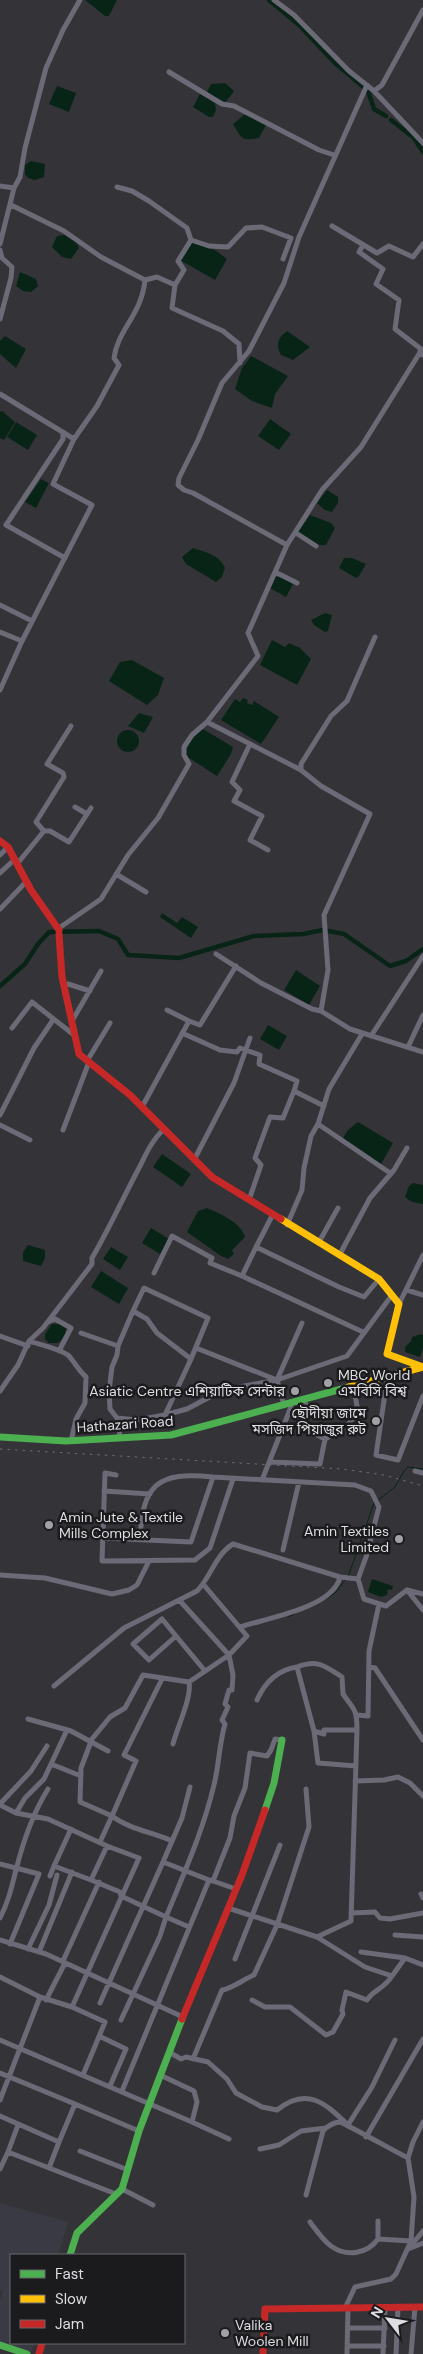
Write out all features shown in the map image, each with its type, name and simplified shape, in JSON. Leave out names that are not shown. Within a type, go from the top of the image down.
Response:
[{"type":"main road","points":[[0,841],[8,847],[26,882],[59,931],[62,976],[79,1054],[142,1107],[212,1177],[272,1216],[340,1254],[379,1279],[399,1304],[387,1354],[423,1367]]},
{"type":"main road","name":"Hathazari Road","points":[[0,1442],[92,1444],[174,1439],[339,1389],[423,1367]]},
{"type":"main road","name":"Hathazari Road","points":[[0,1437],[71,1440],[171,1435],[288,1406],[306,1404],[354,1389],[423,1372]]},
{"type":"main road","points":[[70,2254],[77,2233],[119,2191],[128,2170],[139,2131],[160,2075],[236,1889],[274,1783],[282,1740]]},
{"type":"main road","points":[[263,2354],[265,2309],[423,2307]]},
{"type":"main road","points":[[0,2345],[27,2354]]},
{"type":"street","points":[[0,244],[14,188],[20,177],[25,148],[46,68],[63,30],[80,0]]},
{"type":"street","points":[[274,0],[294,15],[374,91],[423,143]]},
{"type":"street","points":[[374,91],[382,85],[423,10]]},
{"type":"street","points":[[169,72],[222,104],[234,106],[319,150],[334,155]]},
{"type":"street","points":[[287,545],[184,490],[178,485],[178,478],[198,440],[222,383],[249,351],[284,283],[299,237],[334,155],[367,85]]},
{"type":"street","points":[[0,186],[14,188]]},
{"type":"street","points":[[117,187],[132,191],[187,228],[191,240]]},
{"type":"street","points":[[11,205],[64,231],[101,257],[145,280],[157,277],[175,285]]},
{"type":"street","points":[[332,226],[377,253],[389,246],[413,257],[423,244]]},
{"type":"street","points":[[191,240],[209,246],[228,247],[246,228],[262,227],[291,238],[283,259]]},
{"type":"street","points":[[191,240],[178,261],[184,270],[175,285],[172,308],[223,331],[239,344],[240,363]]},
{"type":"street","points":[[59,931],[101,899],[116,874],[158,818],[189,764],[184,755],[184,747],[192,735],[207,722],[258,656],[248,633],[287,545],[322,490],[361,446],[421,354],[421,349],[418,345],[395,329],[399,300],[376,284],[383,269],[359,252],[364,245]]},
{"type":"street","points":[[0,250],[2,258],[12,267],[0,319]]},
{"type":"street","points":[[0,690],[32,621],[92,505],[53,484],[74,438],[97,406],[119,365],[114,358],[116,348],[142,302],[145,280]]},
{"type":"street","points":[[0,394],[74,438]]},
{"type":"street","points":[[63,432],[63,440],[6,525],[65,558]]},
{"type":"street","points":[[296,533],[316,546]]},
{"type":"street","points":[[275,572],[297,583]]},
{"type":"street","points":[[0,605],[32,621]]},
{"type":"street","points":[[0,632],[22,642]]},
{"type":"street","points":[[301,770],[301,764],[331,716],[347,701],[375,637]]},
{"type":"street","points":[[207,722],[301,770],[321,786],[370,814],[324,916],[328,970],[321,1011]]},
{"type":"street","points":[[44,831],[36,822],[64,777],[63,773],[47,764],[71,726]]},
{"type":"street","points":[[250,744],[232,782],[240,790],[234,801],[262,816],[250,840],[268,850]]},
{"type":"street","points":[[75,807],[87,814]]},
{"type":"street","points":[[0,873],[16,861],[44,831],[50,831],[68,842],[90,808]]},
{"type":"street","points":[[0,855],[8,847]]},
{"type":"street","points":[[116,874],[146,892]]},
{"type":"street","points":[[0,909],[26,882]]},
{"type":"street","points":[[216,954],[261,983],[312,1009],[321,1011],[350,1029],[423,1052]]},
{"type":"street","points":[[371,1036],[422,958]]},
{"type":"street","points":[[167,1010],[200,1025],[236,966]]},
{"type":"street","points":[[72,1020],[101,972]]},
{"type":"street","points":[[64,986],[68,984],[90,991]]},
{"type":"street","points":[[12,1028],[32,1002],[74,1035]]},
{"type":"street","points":[[408,1047],[423,1015]]},
{"type":"street","points":[[0,1115],[34,1048],[53,1020]]},
{"type":"street","points":[[142,1107],[188,1021]]},
{"type":"street","points":[[63,1130],[88,1062],[110,1023]]},
{"type":"street","points":[[182,1034],[220,1050],[237,1052],[240,1048],[260,1055],[259,1064],[297,1081],[283,1118],[270,1117],[255,1158],[261,1165],[249,1200]]},
{"type":"street","points":[[287,1224],[302,1190],[304,1168],[311,1136],[318,1124],[329,1089],[362,1034]]},
{"type":"street","points":[[194,1160],[234,1083],[244,1050],[250,1038]]},
{"type":"street","points":[[294,1091],[324,1106]]},
{"type":"street","points":[[318,1124],[390,1173]]},
{"type":"street","points":[[0,1125],[30,1140]]},
{"type":"street","points":[[0,1391],[29,1344],[92,1264],[92,1258],[112,1224],[120,1203],[153,1141],[164,1129]]},
{"type":"street","points":[[340,1254],[370,1198],[396,1168],[407,1148]]},
{"type":"street","points":[[319,1242],[338,1208]]},
{"type":"street","points":[[242,1276],[272,1216]]},
{"type":"street","points":[[154,1273],[172,1236],[212,1258],[210,1263],[363,1332]]},
{"type":"street","points":[[256,1247],[364,1297],[379,1279]]},
{"type":"street","points":[[399,1304],[423,1255]]},
{"type":"street","points":[[119,1439],[120,1428],[117,1418],[110,1409],[109,1392],[112,1367],[117,1356],[118,1346],[144,1288],[208,1318],[165,1415]]},
{"type":"street","points":[[407,1290],[423,1295]]},
{"type":"street","points":[[117,1418],[137,1420],[165,1415],[187,1409],[224,1390],[277,1380],[347,1356],[392,1295]]},
{"type":"street","points":[[133,1311],[147,1319],[157,1333],[191,1359]]},
{"type":"street","points":[[46,1323],[55,1319],[70,1328],[59,1351]]},
{"type":"street","points":[[277,1380],[302,1323]]},
{"type":"street","points":[[81,1333],[118,1346]]},
{"type":"street","points":[[0,1336],[65,1353],[72,1359],[75,1368],[86,1377],[85,1403],[76,1419],[71,1440]]},
{"type":"street","points":[[196,1348],[277,1380],[288,1406],[270,1462],[262,1480]]},
{"type":"street","points":[[387,1380],[376,1455],[398,1460],[423,1396]]},
{"type":"street","points":[[324,1439],[346,1427],[358,1412],[354,1389]]},
{"type":"street","points":[[306,1404],[298,1425],[324,1439]]},
{"type":"street","points":[[270,1462],[320,1464],[324,1439]]},
{"type":"street","points":[[415,1471],[423,1473]]},
{"type":"street","points":[[116,1474],[105,1473],[102,1561],[195,1560],[203,1556],[210,1548],[233,1479]]},
{"type":"street","points":[[140,1540],[143,1505],[158,1483],[170,1476],[184,1474],[233,1479],[355,1486],[372,1492],[379,1507],[356,1580],[364,1599],[386,1606],[407,1590]]},
{"type":"street","points":[[103,1538],[191,1542],[214,1477]]},
{"type":"street","points":[[283,1550],[299,1482]]},
{"type":"street","points":[[104,1492],[150,1494]]},
{"type":"street","points":[[54,1686],[124,1628],[180,1600],[203,1584],[218,1558],[230,1545],[235,1543],[268,1556],[356,1580]]},
{"type":"street","points":[[0,1575],[45,1578],[112,1594],[121,1594],[137,1585],[148,1561]]},
{"type":"street","points":[[240,1627],[298,1611],[332,1592],[343,1578]]},
{"type":"street","points":[[172,1841],[159,1835],[148,1833],[80,1802],[81,1768],[91,1743],[110,1717],[125,1708],[142,1675],[189,1682],[228,1655],[247,1636],[203,1584]]},
{"type":"street","points":[[407,1590],[423,1594]]},
{"type":"street","points":[[407,1590],[423,1610]]},
{"type":"street","points":[[121,2020],[160,1936],[200,1835],[214,1784],[220,1741],[225,1724],[222,1720],[228,1707],[224,1704],[229,1690],[232,1690],[233,1675],[228,1655],[180,1600]]},
{"type":"street","points":[[357,1715],[368,1716],[369,1651],[379,1604]]},
{"type":"street","points":[[176,1636],[149,1660],[133,1644],[162,1619],[205,1671]]},
{"type":"street","points":[[257,1700],[263,1687],[282,1669],[310,1662],[322,1664],[342,1677],[343,1694],[352,1704],[357,1715],[351,1921],[317,1937]]},
{"type":"street","points":[[296,1666],[314,1731],[318,1763],[356,1766]]},
{"type":"street","points":[[369,1667],[375,1668],[423,1740]]},
{"type":"street","points":[[100,1842],[136,1761],[124,1755],[162,1679]]},
{"type":"street","points":[[173,1744],[180,1719],[191,1692],[189,1682]]},
{"type":"street","points":[[28,1719],[67,1730],[108,1750]]},
{"type":"street","points":[[16,1813],[25,1798],[44,1779],[67,1730]]},
{"type":"street","points":[[314,1731],[324,1734],[324,1730],[357,1730]]},
{"type":"street","points":[[122,2091],[189,1927],[230,1838],[234,1816],[245,1788],[250,1753],[266,1756],[272,1750],[274,1739],[282,1740]]},
{"type":"street","points":[[47,1746],[31,1771],[0,1805],[16,1813],[48,1819],[107,1846],[139,1858],[72,2007]]},
{"type":"street","points":[[52,1764],[81,1776]]},
{"type":"street","points":[[356,1781],[384,1780],[389,1777],[398,1777],[410,1783],[423,1796]]},
{"type":"street","points":[[100,2003],[144,1908],[182,1818],[190,1787]]},
{"type":"street","points":[[0,1918],[10,1898],[16,1869],[34,1816],[48,1789]]},
{"type":"street","points":[[193,2059],[222,1990],[227,1990],[235,1983],[254,1975],[277,1925],[309,1827],[306,1789]]},
{"type":"street","points":[[50,1876],[71,1829]]},
{"type":"street","points":[[235,1959],[280,1844]]},
{"type":"street","points":[[92,1880],[107,1846]]},
{"type":"street","points":[[163,1862],[185,1872],[236,1889]]},
{"type":"street","points":[[0,1864],[39,1874],[10,1944]]},
{"type":"street","points":[[54,1866],[99,1882],[120,1892],[121,1896],[144,1908],[189,1927]]},
{"type":"street","points":[[39,1952],[72,1872]]},
{"type":"street","points":[[28,1949],[49,1905],[57,1875]]},
{"type":"street","points":[[0,2100],[43,1998],[64,1962],[99,1882]]},
{"type":"street","points":[[228,1908],[317,1937],[365,1967],[392,1976]]},
{"type":"street","points":[[351,1913],[375,1912],[380,1918],[390,1919],[423,1913]]},
{"type":"street","points":[[395,1935],[423,1937]]},
{"type":"street","points":[[0,1940],[64,1962],[183,2017]]},
{"type":"street","points":[[361,1952],[405,1958],[423,1965]]},
{"type":"street","points":[[252,2000],[265,2007],[290,2007],[326,2035],[333,2032],[343,2014],[342,2010],[346,1992],[367,2000],[372,1993],[385,1986],[405,1958]]},
{"type":"street","points":[[0,1977],[43,1998],[72,2007],[105,2022],[83,2075]]},
{"type":"street","points":[[99,2036],[126,2048],[110,2086]]},
{"type":"street","points":[[366,2137],[423,2039]]},
{"type":"street","points":[[0,2040],[150,2103],[229,2139]]},
{"type":"street","points":[[348,2125],[372,2087],[395,2040]]},
{"type":"street","points":[[169,2052],[181,2059],[186,2057],[208,2062],[227,2079],[236,2093],[262,2107],[277,2110],[288,2101],[297,2099],[321,2101],[348,2125],[366,2137],[408,2158]]},
{"type":"street","points":[[0,2072],[139,2131]]},
{"type":"street","points":[[160,2075],[194,2091],[197,2102],[192,2122]]},
{"type":"street","points":[[49,2168],[75,2104]]},
{"type":"street","points":[[0,2116],[59,2142]]},
{"type":"street","points":[[260,2149],[279,2145],[301,2132],[326,2128],[338,2122],[348,2125]]},
{"type":"street","points":[[348,2354],[347,2308],[354,2287],[391,2279],[396,2274],[411,2241],[414,2197],[408,2158],[413,2142],[423,2122]]},
{"type":"street","points":[[0,2169],[18,2125]]},
{"type":"street","points":[[306,2195],[323,2132],[326,2128]]},
{"type":"street","points":[[80,2151],[128,2170]]},
{"type":"street","points":[[8,2152],[153,2205]]},
{"type":"street","points":[[310,2222],[332,2247],[351,2253],[369,2249],[378,2239],[378,2222]]},
{"type":"street","points":[[423,2231],[408,2249],[423,2243]]},
{"type":"street","points":[[378,2239],[411,2241]]},
{"type":"street","points":[[384,2354],[386,2307]]},
{"type":"street","points":[[396,2354],[398,2307]]},
{"type":"street","points":[[411,2354],[414,2307]]},
{"type":"street","points":[[348,2328],[384,2328]]},
{"type":"street","points":[[348,2346],[384,2346]]},
{"type":"shaded area","points":[[85,0],[117,0],[109,16],[105,16]]},
{"type":"shaded area","points":[[225,83],[234,91],[225,103],[207,92],[211,84]]},
{"type":"shaded area","points":[[57,86],[76,93],[69,112],[49,104]]},
{"type":"shaded area","points":[[200,94],[215,103],[216,110],[213,117],[209,117],[193,107]]},
{"type":"shaded area","points":[[245,114],[266,125],[259,138],[245,139],[238,133],[233,124]]},
{"type":"shaded area","points":[[31,161],[45,164],[44,177],[35,180],[28,178],[25,174],[25,165]]},
{"type":"shaded area","points":[[64,235],[76,242],[79,248],[71,259],[62,257],[52,247],[57,236]]},
{"type":"shaded area","points":[[193,242],[215,250],[227,259],[215,280],[180,260]]},
{"type":"shaded area","points":[[20,272],[36,279],[38,286],[31,292],[23,291],[16,286]]},
{"type":"shaded area","points":[[287,331],[310,347],[293,360],[281,355],[278,348],[281,336]]},
{"type":"shaded area","points":[[5,336],[26,349],[16,368],[0,354],[0,341]]},
{"type":"shaded area","points":[[251,356],[288,376],[275,394],[272,408],[252,401],[235,389],[242,368]]},
{"type":"shaded area","points":[[2,411],[15,422],[4,440],[0,438],[0,412]]},
{"type":"shaded area","points":[[270,419],[291,434],[279,450],[258,436]]},
{"type":"shaded area","points":[[16,422],[37,435],[28,450],[7,437]]},
{"type":"shaded area","points":[[41,479],[49,483],[36,508],[25,502]]},
{"type":"shaded area","points":[[327,490],[338,497],[338,503],[332,512],[325,510],[317,503]]},
{"type":"shaded area","points":[[310,515],[331,523],[335,528],[326,545],[315,543],[298,532]]},
{"type":"shaded area","points":[[193,548],[212,555],[223,564],[225,568],[222,577],[216,582],[186,564],[182,557]]},
{"type":"shaded area","points":[[344,558],[352,558],[366,564],[359,576],[356,578],[339,568]]},
{"type":"shaded area","points":[[280,576],[293,584],[286,597],[270,588],[275,577]]},
{"type":"shaded area","points":[[325,613],[332,615],[328,631],[325,632],[314,625],[311,620]]},
{"type":"shaded area","points":[[272,640],[285,647],[289,643],[300,648],[311,659],[297,685],[260,665]]},
{"type":"shaded area","points":[[132,660],[164,678],[158,695],[147,705],[109,681],[120,662]]},
{"type":"shaded area","points":[[243,698],[248,700],[247,703],[252,705],[254,701],[279,717],[261,744],[221,720],[235,699],[240,702]]},
{"type":"shaded area","points":[[139,713],[153,717],[144,733],[128,726]]},
{"type":"shaded area","points":[[203,729],[233,747],[231,754],[217,776],[186,756],[187,748],[191,741]]},
{"type":"shaded area","points":[[128,730],[136,733],[139,741],[136,749],[128,752],[120,749],[117,741],[120,733]]},
{"type":"shaded area","points":[[162,913],[177,923],[182,917],[198,927],[191,938],[160,917]]},
{"type":"shaded area","points":[[296,970],[320,986],[309,1005],[284,990]]},
{"type":"shaded area","points":[[268,1025],[287,1036],[279,1050],[260,1039]]},
{"type":"shaded area","points":[[358,1122],[393,1143],[381,1164],[343,1138],[348,1130]]},
{"type":"shaded area","points":[[162,1154],[191,1174],[182,1187],[153,1167]]},
{"type":"shaded area","points":[[413,1183],[423,1185],[423,1204],[412,1202],[405,1197],[409,1186]]},
{"type":"shaded area","points":[[207,1208],[235,1223],[243,1232],[245,1237],[232,1250],[234,1254],[228,1259],[187,1232],[198,1211]]},
{"type":"shaded area","points":[[151,1228],[169,1239],[160,1254],[142,1243]]},
{"type":"shaded area","points":[[28,1245],[45,1250],[45,1258],[41,1266],[23,1261],[23,1252]]},
{"type":"shaded area","points":[[111,1247],[128,1257],[120,1270],[103,1259]]},
{"type":"shaded area","points":[[101,1271],[128,1288],[119,1304],[91,1287]]},
{"type":"shaded area","points":[[52,1324],[60,1324],[66,1328],[65,1336],[58,1343],[49,1343],[45,1339],[45,1334]]},
{"type":"shaded area","points":[[423,1335],[423,1348],[420,1357],[405,1352],[405,1347],[412,1337]]},
{"type":"shaded area","points":[[372,1579],[393,1586],[392,1590],[388,1589],[387,1595],[381,1597],[368,1592]]},
{"type":"shaded area","points":[[0,2203],[68,2222],[58,2254],[10,2254],[10,2344],[34,2344],[31,2354],[0,2344],[0,2301],[3,2291],[0,2290]]},
{"type":"waterway","points":[[269,0],[299,25],[334,62],[368,91],[374,109],[386,116]]},
{"type":"waterway","points":[[391,120],[414,138],[423,152]]},
{"type":"waterway","points":[[0,986],[25,964],[38,944],[49,932],[99,931],[118,939],[128,955],[179,958],[254,936],[303,934],[323,930],[344,934],[390,966],[406,961],[423,949]]},
{"type":"waterway","points":[[377,1501],[395,1487],[408,1467],[423,1469]]},
{"type":"waterway","points":[[348,1577],[374,1503]]},
{"type":"waterway","points":[[327,1598],[335,1593],[345,1580]]},
{"type":"waterway","points":[[288,1617],[294,1614]]},
{"type":"railway","points":[[0,1449],[342,1469],[384,1475],[423,1486]]},
{"type":"traffic: fast","points":[[0,1437],[66,1441],[171,1435],[349,1387]]},
{"type":"traffic: fast","points":[[265,1810],[274,1783],[282,1740]]},
{"type":"traffic: fast","points":[[70,2254],[77,2233],[122,2189],[139,2131],[182,2019]]},
{"type":"traffic: fast","points":[[0,2345],[27,2354]]},
{"type":"traffic: slow","points":[[281,1219],[379,1279],[399,1304],[387,1354],[423,1367]]},
{"type":"traffic: slow","points":[[349,1387],[423,1367]]},
{"type":"traffic: jam","points":[[0,841],[8,847],[31,890],[59,930]]},
{"type":"traffic: jam","points":[[59,934],[62,977],[79,1054],[130,1095],[212,1177],[281,1219]]},
{"type":"traffic: jam","points":[[182,2019],[242,1875],[265,1810]]},
{"type":"traffic: jam","points":[[263,2354],[265,2309],[423,2307]]},
{"type":"traffic: jam","points":[[39,2354],[42,2344]]},
{"type":"place","name":"MBC World এমবিসি বিশ্ব","points":[[328,1383]]},
{"type":"place","name":"Asiatic Centre এশিয়াটিক সেন্টার","points":[[295,1391]]},
{"type":"place","name":"ছৌদীয়া জামে মসজিদ পিয়াজুর রুট","points":[[376,1421]]},
{"type":"place","name":"Amin Jute & Textile Mills Complex","points":[[49,1525]]},
{"type":"place","name":"Amin Textiles Limited","points":[[399,1539]]},
{"type":"place","name":"Valika Woolen Mill","points":[[225,2333]]}]
